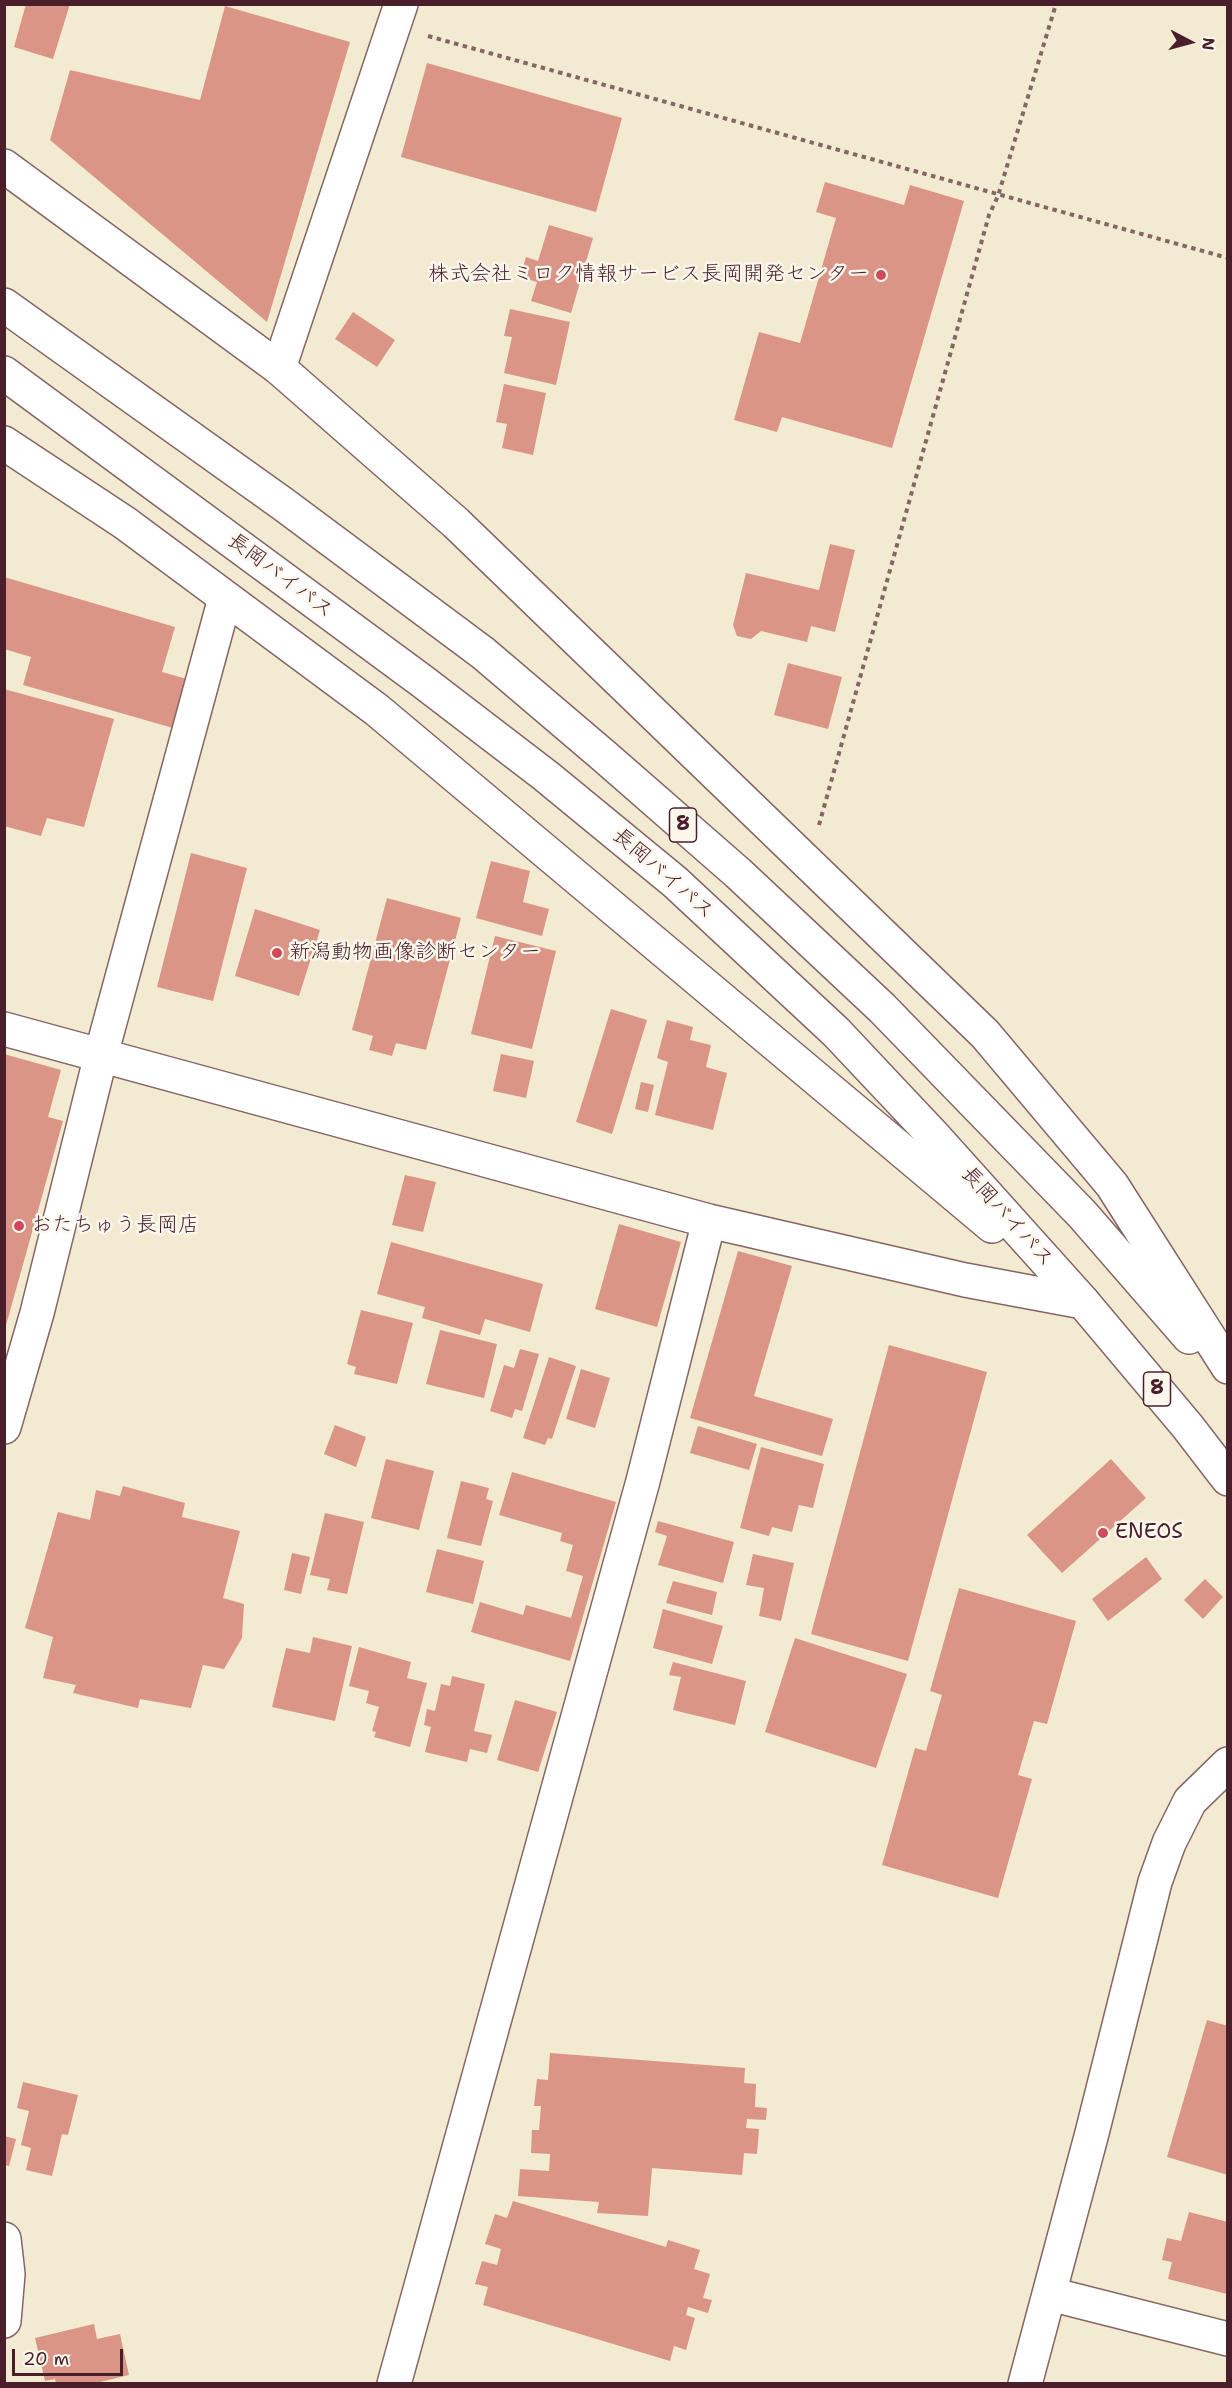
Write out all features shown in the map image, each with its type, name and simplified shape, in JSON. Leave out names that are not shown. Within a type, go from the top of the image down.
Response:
[{"type":"main road","points":[[279,368],[398,16]]},
{"type":"main road","points":[[4,166],[279,368],[456,524],[984,1034],[1112,1185],[1227,1367]]},
{"type":"main road","name":"8","points":[[4,305],[283,504],[483,653],[738,873],[882,1008],[1082,1214],[1227,1380]]},
{"type":"main road","name":"長岡バイパス","points":[[4,373],[422,681],[546,776],[675,882],[836,1032],[933,1135],[1083,1302],[1188,1427],[1227,1479]]},
{"type":"main road","points":[[4,443],[125,523],[386,717],[1083,1302]]},
{"type":"main road","points":[[4,1427],[37,1313],[101,1055],[225,598]]},
{"type":"main road","points":[[4,1029],[709,1221],[965,1280],[1083,1302]]},
{"type":"main road","points":[[394,2384],[634,1515],[709,1221]]},
{"type":"main road","points":[[1025,2384],[1155,1882],[1169,1843],[1190,1801],[1227,1764]]},
{"type":"main road","points":[[4,2239],[8,2274],[4,2321]]},
{"type":"main road","points":[[1050,2294],[1227,2339]]},
{"type":"path","points":[[808,863],[989,215],[998,196],[1056,4]]},
{"type":"path","points":[[398,16],[998,196],[1227,258]]},
{"type":"building","points":[[26,4],[70,4],[53,59],[14,47]]},
{"type":"building","points":[[225,6],[350,42],[267,322],[50,140],[70,70],[200,100]]},
{"type":"building","points":[[427,63],[622,118],[596,212],[401,157]]},
{"type":"building","name":"株式会社ミロク情報サービス長岡開発センター","points":[[825,182],[904,205],[910,185],[964,201],[892,448],[782,417],[777,432],[734,420],[759,332],[800,343],[836,218],[816,212]]},
{"type":"building","points":[[549,225],[593,238],[571,313],[531,301],[537,282],[520,277],[526,257],[538,261]]},
{"type":"building","points":[[510,309],[570,322],[556,385],[504,373],[512,337],[504,336]]},
{"type":"building","points":[[353,312],[395,340],[377,367],[335,339]]},
{"type":"building","points":[[504,384],[546,393],[533,455],[502,448],[507,424],[496,422]]},
{"type":"building","points":[[830,544],[855,550],[835,632],[811,626],[807,642],[761,631],[751,639],[737,636],[733,625],[746,573],[819,590]]},
{"type":"building","points":[[4,577],[175,627],[162,672],[187,679],[173,728],[23,685],[31,657],[4,649]]},
{"type":"building","points":[[788,663],[842,677],[828,729],[774,715]]},
{"type":"building","points":[[4,689],[114,719],[84,827],[47,818],[41,836],[4,826]]},
{"type":"building","points":[[191,853],[247,868],[213,1001],[157,987]]},
{"type":"building","points":[[491,861],[530,871],[523,902],[549,909],[542,936],[476,918]]},
{"type":"building","points":[[387,898],[461,918],[426,1050],[396,1043],[392,1056],[369,1050],[373,1036],[352,1030]]},
{"type":"building","name":"新潟動物画像診断センター","points":[[255,909],[320,930],[299,996],[235,976]]},
{"type":"building","points":[[495,936],[556,951],[532,1049],[471,1034]]},
{"type":"building","points":[[611,1009],[647,1020],[612,1134],[576,1122]]},
{"type":"building","points":[[667,1020],[693,1027],[690,1040],[711,1045],[706,1067],[727,1073],[713,1130],[655,1115],[668,1062],[657,1058]]},
{"type":"building","name":"おたちゅう長岡店","points":[[4,1054],[61,1070],[48,1117],[63,1121],[5,1329]]},
{"type":"building","points":[[501,1054],[534,1061],[526,1098],[493,1091]]},
{"type":"building","points":[[641,1082],[654,1085],[648,1112],[635,1109]]},
{"type":"building","points":[[405,1175],[436,1182],[423,1232],[392,1225]]},
{"type":"building","points":[[619,1224],[681,1242],[657,1327],[595,1309]]},
{"type":"building","points":[[391,1242],[543,1284],[530,1332],[485,1319],[480,1335],[422,1318],[425,1307],[377,1294]]},
{"type":"building","points":[[738,1251],[792,1266],[754,1396],[833,1419],[822,1456],[690,1418]]},
{"type":"building","points":[[361,1310],[413,1323],[397,1384],[354,1374],[356,1367],[347,1364]]},
{"type":"building","points":[[440,1330],[497,1344],[484,1398],[426,1384]]},
{"type":"building","points":[[889,1345],[987,1372],[908,1661],[811,1634]]},
{"type":"building","points":[[520,1349],[539,1354],[522,1411],[515,1409],[512,1418],[490,1411],[504,1365],[514,1368]]},
{"type":"building","points":[[549,1357],[576,1366],[552,1439],[548,1438],[545,1445],[523,1438]]},
{"type":"building","points":[[581,1369],[610,1378],[595,1428],[566,1419]]},
{"type":"building","points":[[335,1425],[366,1437],[356,1467],[324,1454]]},
{"type":"building","points":[[698,1426],[757,1444],[749,1470],[690,1453]]},
{"type":"building","points":[[761,1447],[824,1464],[813,1508],[799,1505],[792,1532],[772,1527],[769,1536],[740,1528]]},
{"type":"building","points":[[386,1459],[434,1471],[419,1530],[371,1518]]},
{"type":"building","points":[[1111,1459],[1146,1498],[1062,1573],[1027,1535]]},
{"type":"building","points":[[512,1472],[616,1502],[570,1661],[471,1632],[480,1602],[523,1615],[526,1605],[571,1618],[583,1576],[566,1571],[573,1545],[560,1541],[562,1533],[499,1515]]},
{"type":"building","points":[[461,1481],[489,1488],[486,1499],[493,1501],[481,1546],[447,1538]]},
{"type":"building","points":[[123,1486],[185,1503],[182,1517],[240,1531],[223,1598],[244,1604],[242,1638],[224,1669],[203,1665],[191,1708],[140,1699],[138,1708],[73,1693],[76,1685],[43,1678],[53,1637],[25,1628],[58,1512],[90,1520],[96,1490],[120,1496]]},
{"type":"building","points":[[325,1513],[364,1522],[347,1594],[327,1590],[330,1579],[310,1575]]},
{"type":"building","points":[[658,1521],[734,1542],[723,1583],[658,1565],[667,1536],[655,1532]]},
{"type":"building","points":[[437,1549],[484,1561],[473,1604],[426,1592]]},
{"type":"building","points":[[292,1553],[310,1557],[301,1594],[284,1590]]},
{"type":"building","points":[[753,1554],[794,1563],[781,1621],[759,1616],[764,1588],[746,1585]]},
{"type":"building","points":[[1146,1557],[1162,1579],[1108,1621],[1092,1599]]},
{"type":"building","points":[[1205,1579],[1223,1597],[1203,1619],[1184,1600]]},
{"type":"building","points":[[673,1581],[717,1592],[712,1615],[666,1603]]},
{"type":"building","points":[[959,1588],[1076,1621],[1047,1724],[1034,1721],[1018,1775],[1032,1779],[998,1898],[882,1865],[915,1748],[926,1751],[942,1695],[930,1691]]},
{"type":"building","points":[[663,1609],[723,1626],[712,1664],[653,1648]]},
{"type":"building","points":[[313,1637],[352,1646],[335,1721],[272,1707],[286,1648],[310,1653]]},
{"type":"building","points":[[795,1638],[907,1674],[876,1768],[765,1732]]},
{"type":"building","points":[[359,1647],[411,1662],[407,1678],[427,1683],[410,1747],[374,1737],[376,1732],[372,1731],[379,1707],[366,1703],[369,1691],[349,1686]]},
{"type":"building","points":[[673,1662],[746,1681],[735,1725],[673,1710],[681,1677],[669,1675]]},
{"type":"building","points":[[452,1676],[485,1684],[474,1731],[492,1735],[487,1753],[470,1749],[467,1762],[425,1752],[431,1727],[424,1725],[427,1709],[435,1711],[441,1684],[450,1686]]},
{"type":"building","points":[[515,1700],[557,1712],[538,1772],[497,1760]]},
{"type":"building","points":[[1207,2020],[1228,2026],[1228,2175],[1167,2157]]},
{"type":"building","points":[[550,2053],[745,2068],[744,2083],[756,2084],[755,2107],[767,2108],[766,2120],[747,2119],[746,2128],[759,2129],[757,2154],[744,2153],[742,2175],[652,2168],[648,2216],[597,2213],[599,2202],[518,2196],[520,2169],[549,2171],[550,2154],[531,2153],[532,2130],[539,2130],[541,2106],[534,2106],[537,2079],[548,2080]]},
{"type":"building","points":[[23,2082],[78,2095],[68,2135],[62,2134],[52,2176],[26,2170],[31,2148],[21,2145],[29,2111],[17,2108]]},
{"type":"building","points":[[4,2136],[16,2139],[9,2166],[4,2165]]},
{"type":"building","points":[[513,2201],[666,2247],[668,2240],[700,2250],[694,2269],[710,2274],[703,2298],[712,2300],[708,2313],[688,2307],[686,2315],[695,2318],[686,2350],[674,2346],[670,2361],[483,2305],[488,2287],[475,2284],[482,2261],[497,2265],[501,2249],[485,2244],[495,2214],[507,2218]]},
{"type":"building","points":[[1189,2212],[1228,2222],[1227,2294],[1168,2279],[1172,2262],[1162,2260],[1167,2238],[1181,2241]]},
{"type":"building","points":[[94,2324],[97,2339],[120,2334],[129,2375],[92,2384],[56,2384],[55,2379],[45,2381],[35,2338]]},
{"type":"place","name":"株式会社ミロク情報サービス長岡開発センター","points":[[881,275]]},
{"type":"place","name":"新潟動物画像診断センター","points":[[277,953]]},
{"type":"place","name":"おたちゅう長岡店","points":[[19,1226]]},
{"type":"place","name":"ENEOS","points":[[1103,1533]]}]
